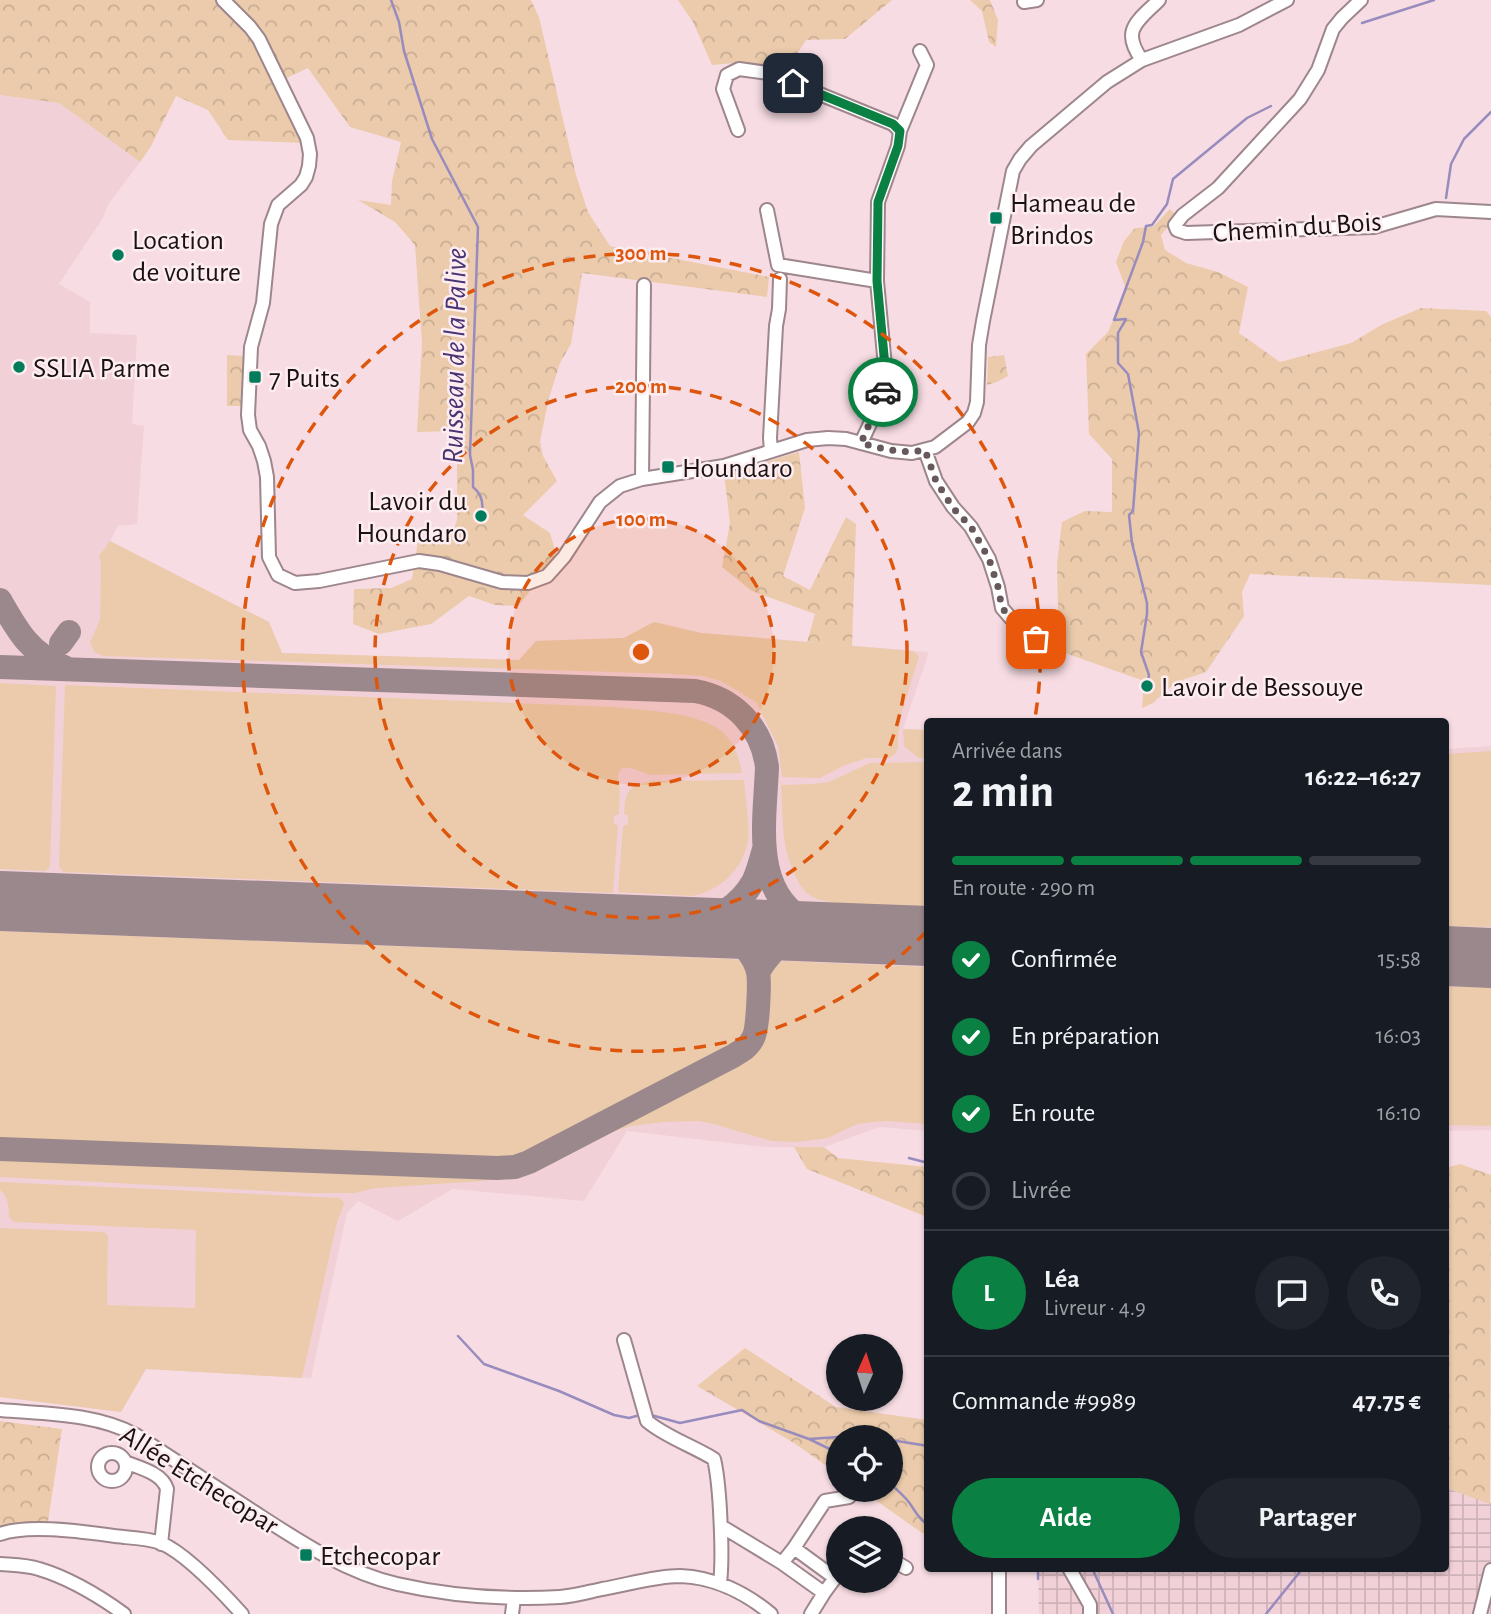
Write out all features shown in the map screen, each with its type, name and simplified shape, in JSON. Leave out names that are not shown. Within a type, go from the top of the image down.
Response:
[{"type":"street","points":[[223,0],[259,39],[307,138],[310,155],[306,177],[300,186],[278,205],[271,224],[263,303],[250,352],[248,415],[250,430],[259,446],[267,477],[270,557],[278,575],[295,583],[319,581],[419,561],[440,564],[502,582],[528,583],[547,576],[564,557],[600,502],[620,486],[642,479],[724,466],[807,440],[846,439],[891,451],[912,453],[940,444],[968,422],[974,413],[983,321],[1013,171],[1020,159],[1031,146],[1107,82],[1142,60],[1239,25],[1287,0]]},
{"type":"street","points":[[1142,60],[1133,47],[1131,36],[1134,26],[1159,0]]},
{"type":"street","name":"Chemin du Bois","points":[[1361,0],[1333,29],[1318,70],[1300,99],[1218,188],[1184,215],[1175,225],[1177,230],[1186,233],[1374,227],[1436,209],[1491,212]]},
{"type":"street","points":[[861,443],[882,398],[886,377],[877,281],[878,202],[898,146],[900,131],[927,65],[920,51]]},
{"type":"street","points":[[738,130],[723,89],[727,75],[739,69],[768,73],[893,124],[900,131]]},
{"type":"street","points":[[767,211],[778,265],[877,281]]},
{"type":"street","points":[[771,451],[780,279]]},
{"type":"street","points":[[642,479],[644,285]]},
{"type":"street","points":[[925,450],[936,481],[953,508],[971,527],[989,559],[1002,608],[1022,631],[1049,648]]},
{"type":"street","points":[[624,1340],[647,1421],[714,1459],[722,1565],[720,1583]]},
{"type":"street","name":"Allée Etchecopar","points":[[0,1410],[95,1420],[121,1427],[294,1538],[331,1559],[374,1578],[438,1592],[514,1598],[563,1597],[680,1576],[720,1583],[756,1602],[771,1614]]},
{"type":"street","points":[[125,1462],[159,1477],[165,1483],[167,1489],[161,1544]]},
{"type":"street","points":[[782,1563],[826,1502]]},
{"type":"street","points":[[720,1526],[782,1563],[824,1593]]},
{"type":"street","points":[[0,1534],[33,1529],[95,1533],[161,1544],[185,1559],[211,1581],[242,1614]]},
{"type":"street","points":[[794,1548],[826,1569]]},
{"type":"street","points":[[0,1564],[36,1568],[60,1577],[124,1614]]},
{"type":"street","points":[[1480,1614],[1491,1570]]},
{"type":"street","points":[[999,1572],[999,1614]]},
{"type":"street","points":[[1071,1572],[1090,1605],[1090,1614]]},
{"type":"street","points":[[811,1614],[826,1590]]},
{"type":"street","points":[[512,1614],[514,1598]]},
{"type":"shaded area","points":[[0,95],[59,103],[140,162],[108,205],[103,218],[59,284],[90,302],[90,333],[137,335],[132,424],[144,426],[137,524],[118,526],[110,541],[269,622],[282,653],[519,660],[536,641],[624,638],[654,622],[701,633],[929,652],[903,729],[924,730],[924,1131],[880,1127],[824,1147],[764,1147],[627,1131],[584,1201],[453,1189],[398,1221],[358,1201],[347,1213],[311,1378],[146,1369],[121,1412],[0,1397]]},
{"type":"shaded area","points":[[1491,746],[1491,1130],[1449,1131],[1449,749]]},
{"type":"shaded area","points":[[1449,1489],[1491,1503],[1491,1614],[1039,1614],[1038,1572],[1449,1572]]},
{"type":"green space","points":[[0,0],[531,0],[539,17],[576,175],[588,212],[610,246],[769,277],[767,297],[582,273],[571,344],[560,363],[540,441],[543,456],[557,481],[523,515],[550,533],[557,557],[518,606],[495,605],[469,596],[431,624],[379,634],[353,624],[354,589],[391,588],[412,579],[418,541],[453,531],[457,520],[457,431],[417,432],[422,343],[415,245],[395,222],[358,200],[391,205],[392,181],[401,142],[350,127],[308,68],[274,84],[304,143],[228,140],[208,110],[176,96],[140,162],[59,103],[0,95]]},
{"type":"green space","points":[[678,0],[892,0],[845,39],[806,40],[788,68],[734,63],[712,65],[693,22]]},
{"type":"green space","points":[[970,0],[990,0],[998,20],[996,47],[989,42],[982,11]]},
{"type":"green space","points":[[1170,209],[1177,216],[1161,235],[1165,250],[1186,263],[1218,272],[1248,287],[1239,333],[1280,362],[1351,343],[1383,324],[1421,308],[1486,311],[1491,317],[1491,585],[1250,574],[1242,592],[1244,616],[1206,672],[1176,682],[1153,703],[1142,708],[1144,681],[1051,648],[1058,610],[1057,564],[1062,522],[1085,511],[1112,512],[1112,459],[1089,434],[1086,354],[1108,332],[1126,289],[1116,262],[1124,241],[1135,228],[1153,227]]},
{"type":"green space","points":[[227,355],[245,356],[242,406],[227,406]]},
{"type":"green space","points":[[1004,355],[1008,376],[987,385],[988,357]]},
{"type":"green space","points":[[799,452],[805,508],[783,576],[810,590],[846,517],[856,524],[852,646],[807,642],[815,614],[752,591],[722,567],[730,523],[724,474]]},
{"type":"green space","points":[[110,541],[269,622],[282,653],[519,660],[536,641],[624,638],[654,622],[701,633],[913,651],[919,656],[902,712],[895,754],[889,758],[867,758],[845,765],[820,778],[782,777],[778,746],[756,702],[721,681],[703,676],[103,656],[94,652],[90,642],[100,620],[99,556]]},
{"type":"green space","points":[[0,683],[56,686],[50,866],[46,871],[0,869]]},
{"type":"green space","points":[[65,685],[615,707],[669,713],[697,719],[720,730],[735,750],[742,773],[650,775],[631,768],[622,768],[618,774],[619,814],[614,816],[614,824],[618,825],[613,893],[63,872],[59,866]]},
{"type":"green space","points":[[903,729],[924,730],[924,758],[919,758],[904,746]]},
{"type":"green space","points":[[1491,751],[1491,927],[1449,926],[1449,754]]},
{"type":"green space","points":[[924,762],[924,907],[834,903],[811,896],[796,878],[784,836],[781,785],[829,782],[870,763]]},
{"type":"green space","points":[[744,780],[748,840],[742,860],[729,877],[712,889],[693,896],[618,892],[623,826],[628,824],[628,816],[624,814],[627,795],[632,788],[651,781]]},
{"type":"green space","points":[[0,931],[731,959],[746,961],[753,971],[752,1028],[748,1040],[730,1052],[516,1162],[0,1144]]},
{"type":"green space","points":[[784,961],[924,967],[924,1124],[888,1121],[857,1124],[828,1138],[797,1142],[771,1141],[698,1121],[663,1122],[631,1126],[608,1133],[552,1163],[544,1160],[748,1052],[761,1030],[763,984],[770,965]]},
{"type":"green space","points":[[1449,986],[1491,988],[1491,1126],[1449,1125]]},
{"type":"green space","points":[[794,1147],[824,1147],[838,1158],[924,1167],[924,1216],[807,1169]]},
{"type":"green space","points":[[0,1154],[499,1173],[525,1169],[524,1174],[483,1181],[376,1188],[355,1193],[309,1193],[0,1177]]},
{"type":"green space","points":[[1460,1164],[1491,1175],[1490,1504],[1449,1489],[1449,1167]]},
{"type":"green space","points":[[0,1182],[339,1198],[344,1204],[337,1222],[302,1378],[146,1369],[121,1412],[0,1397],[0,1228],[104,1232],[108,1236],[107,1305],[195,1308],[196,1230],[14,1222],[9,1217],[8,1202],[0,1190]]},
{"type":"green space","points":[[745,1348],[826,1401],[826,1411],[864,1411],[924,1420],[924,1533],[903,1520],[903,1516],[898,1516],[878,1502],[903,1502],[903,1425],[826,1425],[826,1466],[794,1443],[697,1386]]},
{"type":"green space","points":[[0,1421],[62,1429],[48,1522],[27,1522],[0,1528]]},
{"type":"waterway","name":"Ruisseau de la Palive","points":[[391,0],[432,139],[478,227],[470,455],[473,487],[482,500],[481,516]]},
{"type":"waterway","points":[[1362,23],[1434,0]]},
{"type":"waterway","points":[[1148,682],[1149,675],[1141,652],[1147,603],[1132,543],[1129,515],[1133,511],[1139,433],[1128,374],[1118,363],[1118,333],[1126,319],[1114,320],[1143,242],[1146,226],[1152,225],[1167,204],[1173,179],[1247,118],[1271,106]]},
{"type":"waterway","points":[[1446,198],[1451,164],[1464,139],[1491,112]]},
{"type":"waterway","points":[[909,1158],[924,1162]]},
{"type":"waterway","points":[[458,1336],[484,1364],[559,1391],[614,1415],[629,1418],[640,1415]]},
{"type":"waterway","points":[[651,1415],[680,1423],[742,1410],[759,1421],[826,1447]]},
{"type":"waterway","points":[[809,1439],[826,1438]]},
{"type":"waterway","points":[[903,1442],[924,1445]]},
{"type":"waterway","points":[[903,1496],[924,1522]]},
{"type":"waterway","points":[[1038,1572],[1038,1579]]},
{"type":"waterway","points":[[1094,1572],[1113,1614]]},
{"type":"waterway","points":[[1266,1614],[1300,1572]]},
{"type":"taxiway","points":[[0,600],[33,648],[64,667]]},
{"type":"taxiway","points":[[61,643],[69,632]]},
{"type":"taxiway","points":[[0,667],[695,691],[709,695],[722,700],[744,717],[759,739],[764,753],[767,767],[764,811],[766,856],[770,877],[779,896],[792,912],[812,924],[844,933]]},
{"type":"taxiway","points":[[689,925],[717,916],[741,898],[753,882],[764,849]]},
{"type":"taxiway","points":[[0,1149],[515,1167],[733,1056],[749,1044],[755,1033],[758,1006],[759,977],[755,963],[744,946],[732,937],[714,930],[690,927]]},
{"type":"taxiway","points":[[758,972],[772,953],[788,941],[806,935],[830,934]]},
{"type":"runway","points":[[0,901],[924,936]]},
{"type":"runway","points":[[1449,956],[1491,958]]},
{"type":"way so far","points":[[883,392],[861,443],[891,451],[912,453],[925,450],[936,481],[953,508],[971,527],[989,559],[1002,608],[1022,631],[1036,639]]},
{"type":"place","name":"Hameau de Brindos","points":[[996,218]]},
{"type":"place","name":"Location de voiture","points":[[118,255]]},
{"type":"place","name":"SSLIA Parme","points":[[19,367]]},
{"type":"place","name":"7 Puits","points":[[255,377]]},
{"type":"place","name":"Houndaro","points":[[668,467]]},
{"type":"place","name":"Lavoir du Houndaro","points":[[481,516]]},
{"type":"place","name":"Lavoir de Bessouye","points":[[1147,686]]},
{"type":"place","name":"Etchecopar","points":[[306,1555]]},
{"type":"route","points":[[793,83],[893,124],[900,131],[898,146],[878,202],[877,281],[886,377],[883,392]]}]
